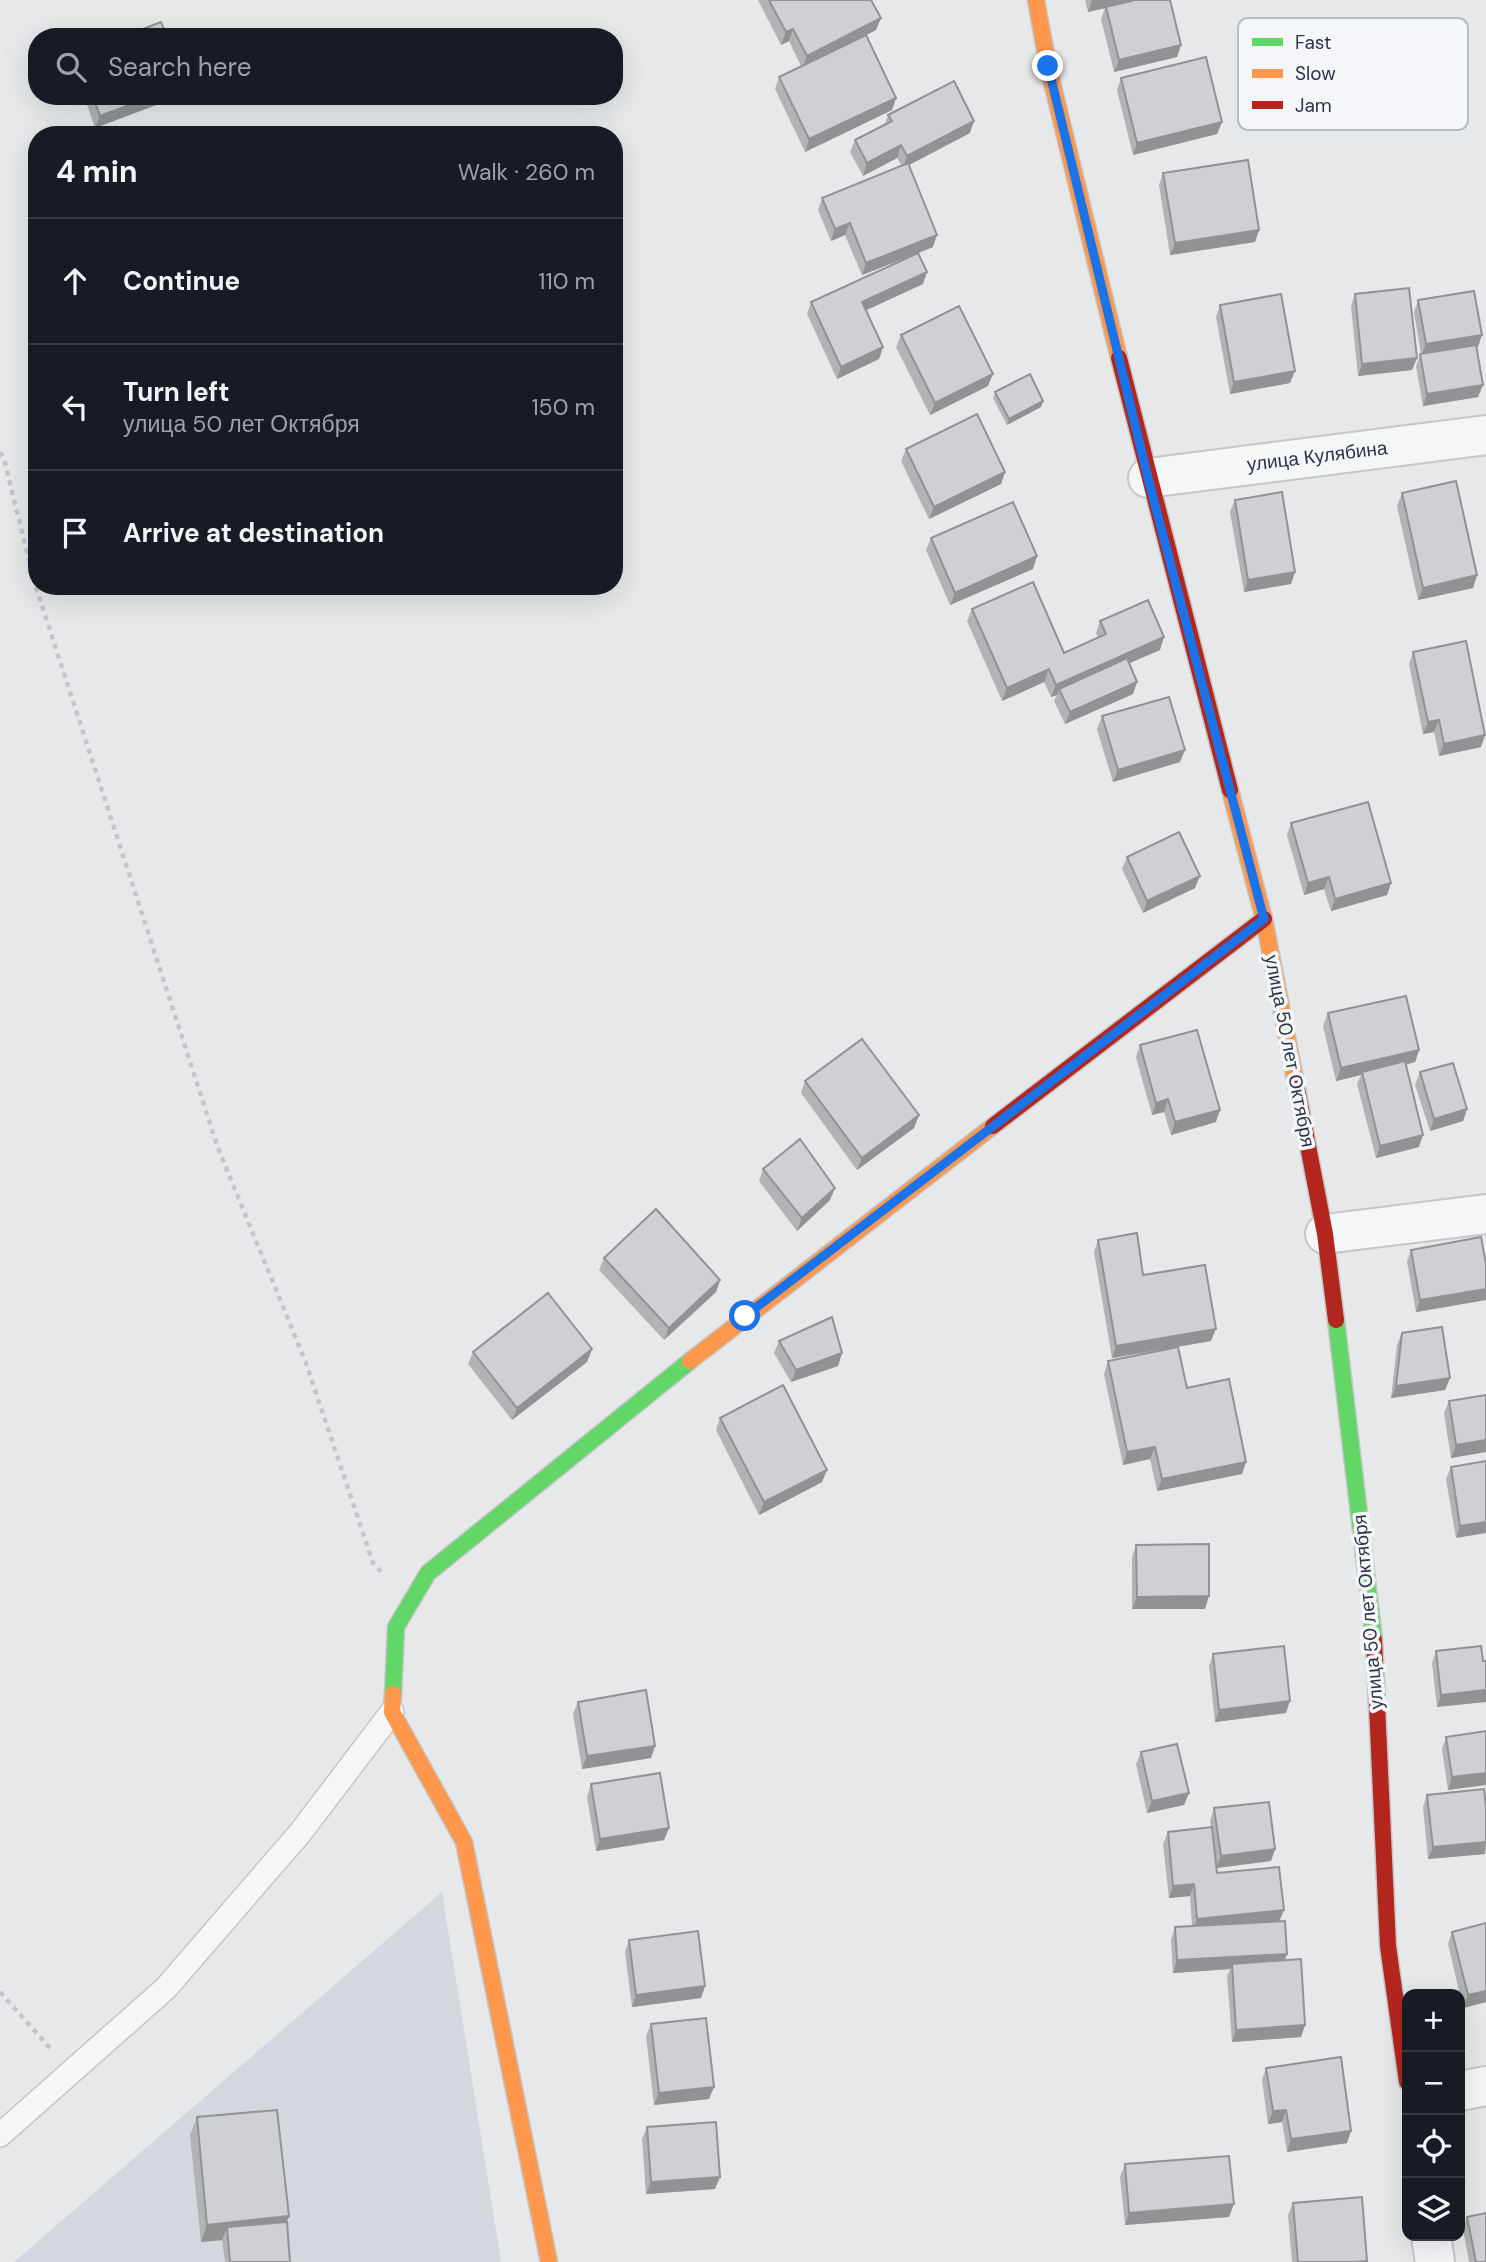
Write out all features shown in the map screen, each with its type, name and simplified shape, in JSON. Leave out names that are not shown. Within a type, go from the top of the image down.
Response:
[{"type":"street","name":"улица 50 лет Октября","points":[[1036,0],[1048,66],[1148,478],[1264,919],[1325,1234],[1373,1616],[1388,1946],[1403,2052]]},
{"type":"street","name":"улица Кулябина","points":[[1148,478],[1486,435]]},
{"type":"street","points":[[549,2262],[464,1842],[392,1712],[396,1627],[428,1573],[745,1316],[1264,919]]},
{"type":"street","points":[[1325,1234],[1486,1214]]},
{"type":"street","points":[[1465,2090],[1486,2086]]},
{"type":"street","points":[[1432,2241],[1435,2262]]},
{"type":"lane","points":[[0,2135],[166,1988],[300,1833],[392,1712]]},
{"type":"path","points":[[0,452],[28,556]]},
{"type":"path","points":[[39,595],[218,1148],[306,1363],[373,1563],[410,1603]]},
{"type":"path","points":[[0,1993],[71,2072]]},
{"type":"shaded area","points":[[442,1892],[501,2262],[14,2262]]},
{"type":"building","points":[[769,0],[871,0],[881,18],[807,56],[793,29],[786,32]]},
{"type":"building","points":[[1135,0],[1170,0],[1181,45],[1119,60],[1106,7]]},
{"type":"building","points":[[161,22],[163,28],[145,28]]},
{"type":"building","points":[[866,35],[896,98],[809,139],[779,77]]},
{"type":"building","points":[[1206,57],[1222,122],[1137,143],[1121,78]]},
{"type":"building","points":[[954,81],[974,121],[907,156],[901,145],[867,163],[855,140],[892,121],[888,115]]},
{"type":"building","points":[[96,105],[129,105],[100,116]]},
{"type":"building","points":[[1248,160],[1259,230],[1175,243],[1163,173]]},
{"type":"building","points":[[908,163],[937,235],[866,263],[850,223],[835,229],[822,198]]},
{"type":"building","points":[[918,253],[927,272],[862,302],[883,347],[841,367],[811,302]]},
{"type":"building","points":[[1409,288],[1417,358],[1362,364],[1355,294]]},
{"type":"building","points":[[1474,291],[1482,335],[1426,344],[1418,300]]},
{"type":"building","points":[[1281,294],[1295,371],[1234,382],[1220,305]]},
{"type":"building","points":[[959,306],[993,374],[935,403],[901,335]]},
{"type":"building","points":[[1476,345],[1483,385],[1427,394],[1420,354]]},
{"type":"building","points":[[1030,374],[1043,401],[1009,419],[995,392]]},
{"type":"building","points":[[977,414],[1005,472],[934,507],[906,449]]},
{"type":"building","points":[[1456,481],[1477,575],[1423,588],[1402,493]]},
{"type":"building","points":[[1282,492],[1295,572],[1248,580],[1235,500]]},
{"type":"building","points":[[1013,502],[1037,556],[955,593],[931,538]]},
{"type":"building","points":[[1033,582],[1064,653],[1106,634],[1100,621],[1148,600],[1164,637],[1056,685],[1049,669],[1007,688],[972,609]]},
{"type":"building","points":[[1466,641],[1485,735],[1444,744],[1439,720],[1428,722],[1413,652]]},
{"type":"building","points":[[1127,658],[1137,682],[1070,712],[1059,689]]},
{"type":"building","points":[[1169,697],[1185,750],[1118,770],[1102,716]]},
{"type":"building","points":[[1368,802],[1391,883],[1335,899],[1329,877],[1308,883],[1291,823]]},
{"type":"building","points":[[1179,832],[1200,876],[1147,901],[1127,857]]},
{"type":"building","points":[[1406,996],[1419,1050],[1341,1068],[1328,1013]]},
{"type":"building","points":[[1197,1030],[1220,1110],[1175,1122],[1168,1099],[1156,1103],[1140,1045]]},
{"type":"building","points":[[862,1039],[919,1115],[862,1158],[805,1081]]},
{"type":"building","points":[[1405,1061],[1423,1135],[1380,1146],[1362,1072]]},
{"type":"building","points":[[1453,1063],[1467,1109],[1434,1119],[1420,1072]]},
{"type":"building","points":[[800,1139],[835,1188],[802,1218],[763,1169]]},
{"type":"building","points":[[656,1209],[720,1280],[669,1328],[604,1258]]},
{"type":"building","points":[[1137,1233],[1143,1275],[1205,1265],[1216,1329],[1116,1346],[1098,1240]]},
{"type":"building","points":[[1481,1237],[1486,1264],[1486,1289],[1420,1300],[1411,1250]]},
{"type":"building","points":[[548,1293],[592,1349],[517,1408],[473,1352]]},
{"type":"building","points":[[832,1317],[842,1353],[796,1370],[779,1341]]},
{"type":"building","points":[[1442,1327],[1450,1378],[1396,1386],[1402,1333]]},
{"type":"building","points":[[1178,1347],[1187,1388],[1229,1379],[1246,1462],[1162,1479],[1155,1447],[1127,1452],[1108,1361]]},
{"type":"building","points":[[783,1385],[827,1470],[764,1502],[720,1418]]},
{"type":"building","points":[[1486,1395],[1486,1440],[1456,1445],[1449,1401]]},
{"type":"building","points":[[1486,1461],[1486,1522],[1460,1526],[1451,1467]]},
{"type":"building","points":[[1209,1544],[1209,1596],[1137,1597],[1136,1545]]},
{"type":"building","points":[[1284,1646],[1290,1701],[1219,1710],[1213,1654]]},
{"type":"building","points":[[1481,1646],[1483,1661],[1486,1661],[1486,1690],[1441,1695],[1436,1651]]},
{"type":"building","points":[[646,1690],[655,1746],[587,1756],[578,1702]]},
{"type":"building","points":[[1486,1731],[1486,1773],[1452,1777],[1446,1737]]},
{"type":"building","points":[[1177,1744],[1189,1793],[1152,1801],[1141,1752]]},
{"type":"building","points":[[660,1773],[669,1828],[600,1839],[591,1784]]},
{"type":"building","points":[[1484,1789],[1486,1842],[1433,1847],[1427,1795]]},
{"type":"building","points":[[1269,1802],[1275,1849],[1221,1856],[1214,1808]]},
{"type":"building","points":[[1212,1827],[1217,1873],[1279,1867],[1284,1910],[1197,1919],[1194,1884],[1173,1886],[1168,1832]]},
{"type":"building","points":[[1285,1921],[1287,1954],[1177,1960],[1175,1927]]},
{"type":"building","points":[[1486,1923],[1486,1991],[1468,1995],[1452,1932]]},
{"type":"building","points":[[698,1931],[705,1986],[636,1995],[629,1940]]},
{"type":"building","points":[[1301,1959],[1305,2025],[1236,2030],[1232,1964]]},
{"type":"building","points":[[706,2018],[714,2087],[659,2093],[651,2024]]},
{"type":"building","points":[[1341,2057],[1351,2131],[1291,2139],[1286,2110],[1273,2111],[1266,2068]]},
{"type":"building","points":[[277,2110],[289,2216],[207,2225],[197,2117]]},
{"type":"building","points":[[716,2122],[720,2177],[651,2182],[647,2127]]},
{"type":"building","points":[[1229,2156],[1234,2204],[1129,2213],[1125,2164]]},
{"type":"building","points":[[1362,2197],[1367,2261],[1298,2262],[1293,2203]]},
{"type":"building","points":[[1486,2213],[1486,2262],[1476,2262],[1467,2217]]},
{"type":"building","points":[[287,2222],[290,2262],[230,2262],[227,2227]]},
{"type":"traffic: fast","points":[[1336,1320],[1374,1640]]},
{"type":"traffic: fast","points":[[393,1694],[396,1627],[428,1573],[690,1361]]},
{"type":"traffic: slow","points":[[1036,0],[1048,66],[1119,358]]},
{"type":"traffic: slow","points":[[1230,790],[1264,919],[1296,1084]]},
{"type":"traffic: slow","points":[[690,1361],[993,1126]]},
{"type":"traffic: slow","points":[[393,1694],[392,1712],[464,1842],[549,2262]]},
{"type":"traffic: jam","points":[[1119,358],[1230,790]]},
{"type":"traffic: jam","points":[[993,1126],[1264,919]]},
{"type":"traffic: jam","points":[[1296,1084],[1325,1234],[1336,1320]]},
{"type":"traffic: jam","points":[[1374,1640],[1388,1946],[1403,2052]]},
{"type":"route","points":[[745,1316],[1264,919],[1148,478],[1048,66]]}]
